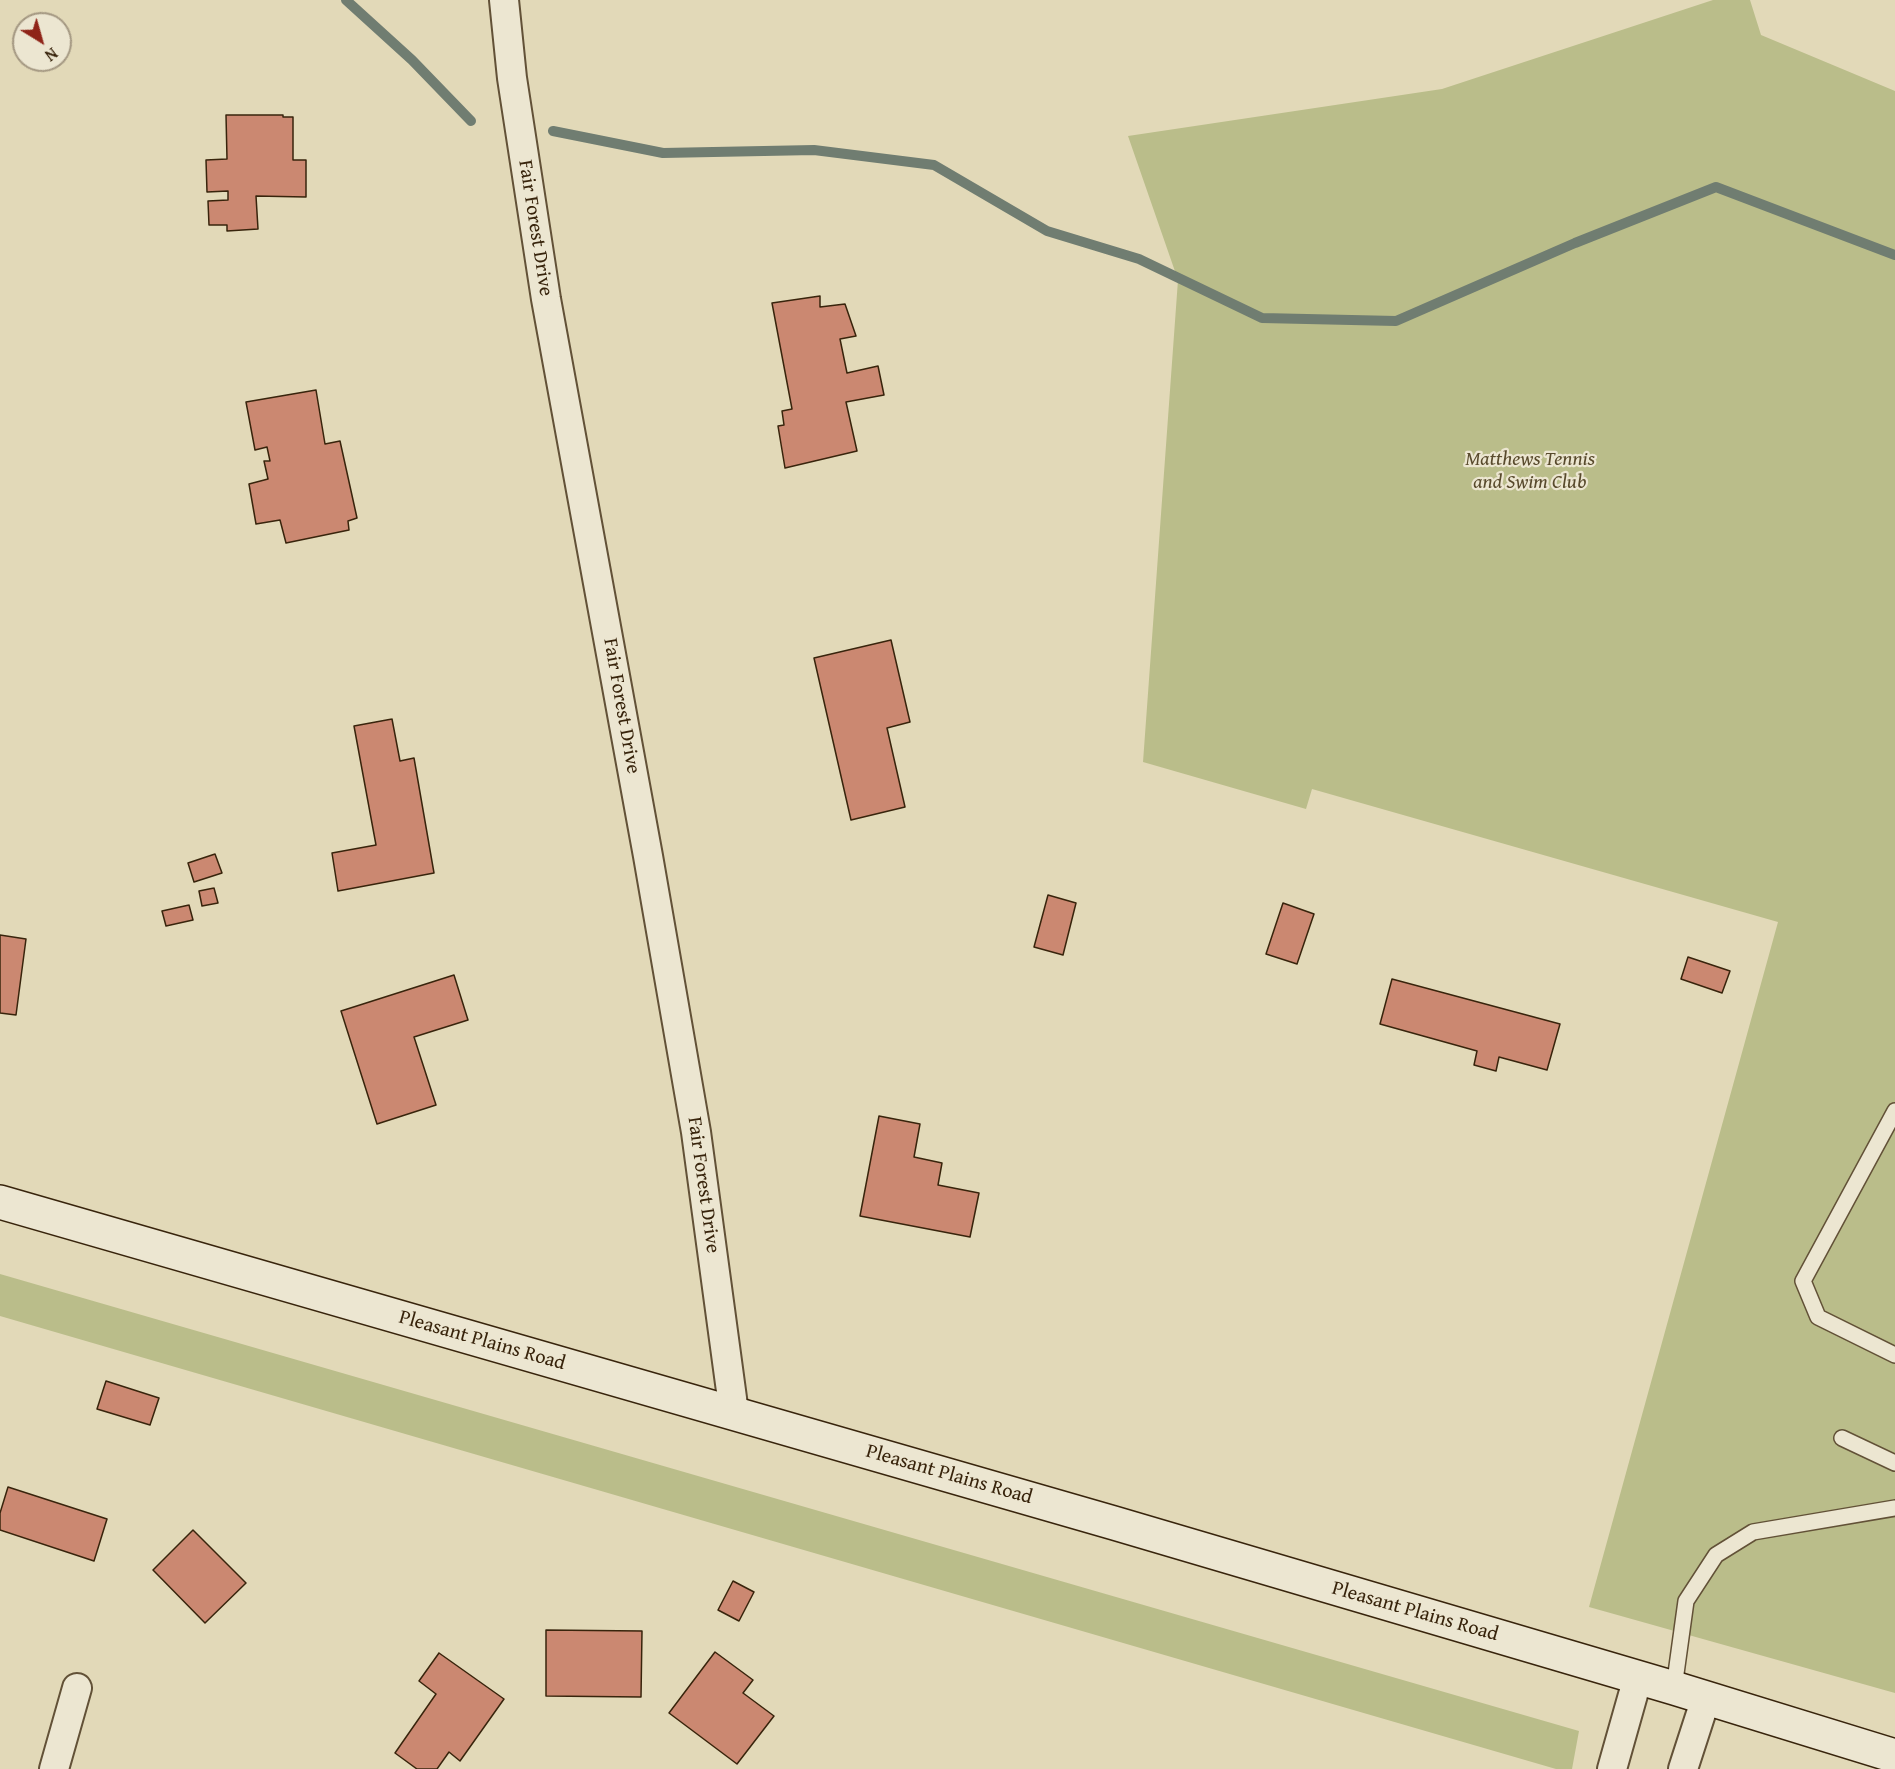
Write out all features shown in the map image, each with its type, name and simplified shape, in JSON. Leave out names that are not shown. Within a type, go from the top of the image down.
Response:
[{"type":"street","name":"Fair Forest Drive","points":[[504,0],[512,78],[546,298],[696,1132],[734,1413]]},
{"type":"street","name":"Pleasant Plains Road","points":[[0,1202],[1638,1677],[1895,1756]]},
{"type":"street","points":[[1612,1769],[1638,1677]]},
{"type":"street","points":[[54,1769],[77,1688]]},
{"type":"street","points":[[1683,1769],[1706,1698]]},
{"type":"lane","points":[[1895,1111],[1803,1281],[1818,1317],[1895,1355]]},
{"type":"lane","points":[[1842,1438],[1895,1463]]},
{"type":"lane","points":[[1674,1688],[1686,1600],[1716,1555],[1753,1532],[1895,1508]]},
{"type":"green space","name":"Matthews Tennis and Swim Club","points":[[1713,0],[1750,0],[1761,35],[1895,91],[1895,1693],[1589,1607],[1778,922],[1312,789],[1306,809],[1143,762],[1178,280],[1128,136],[1442,89]]},
{"type":"green space","points":[[0,1274],[1579,1731],[1572,1769],[1556,1769],[0,1316]]},
{"type":"building","points":[[226,115],[293,117],[293,160],[306,160],[306,197],[256,196],[258,229],[227,231],[227,225],[209,225],[208,201],[228,200],[228,191],[207,192],[206,160],[227,159]]},
{"type":"building","points":[[820,296],[820,307],[845,304],[856,336],[840,339],[847,373],[878,366],[884,395],[846,402],[857,451],[785,468],[778,426],[784,425],[782,411],[792,409],[772,303]]},
{"type":"building","points":[[316,390],[325,444],[340,441],[357,518],[348,521],[349,530],[286,543],[280,520],[256,524],[249,484],[268,479],[264,461],[270,461],[267,447],[255,450],[246,402]]},
{"type":"building","points":[[891,640],[910,722],[887,728],[905,807],[851,820],[814,658]]},
{"type":"building","points":[[392,719],[400,761],[414,758],[434,873],[338,891],[332,853],[376,845],[354,726]]},
{"type":"building","points":[[215,854],[222,873],[194,882],[188,863]]},
{"type":"building","points":[[214,888],[218,903],[202,906],[199,891]]},
{"type":"building","points":[[1048,895],[1076,903],[1063,955],[1034,947]]},
{"type":"building","points":[[1283,903],[1314,914],[1297,964],[1266,954]]},
{"type":"building","points":[[189,905],[193,920],[166,926],[162,911]]},
{"type":"building","points":[[0,935],[26,939],[16,1015],[0,1013]]},
{"type":"building","points":[[1688,957],[1730,971],[1722,993],[1681,979]]},
{"type":"building","points":[[454,975],[468,1020],[414,1037],[436,1105],[377,1124],[341,1011]]},
{"type":"building","points":[[1392,979],[1560,1024],[1547,1070],[1499,1057],[1496,1071],[1474,1065],[1477,1051],[1380,1024]]},
{"type":"building","points":[[879,1116],[920,1124],[914,1157],[942,1163],[938,1185],[979,1193],[970,1237],[860,1216]]},
{"type":"building","points":[[106,1381],[159,1398],[150,1425],[97,1409]]},
{"type":"building","points":[[8,1487],[107,1519],[94,1561],[0,1530],[0,1513]]},
{"type":"building","points":[[193,1530],[246,1583],[205,1623],[153,1570]]},
{"type":"building","points":[[733,1581],[754,1592],[739,1621],[718,1610]]},
{"type":"building","points":[[546,1630],[642,1631],[641,1697],[546,1696]]},
{"type":"building","points":[[715,1652],[753,1680],[743,1693],[774,1716],[737,1764],[669,1713]]},
{"type":"building","points":[[439,1653],[504,1699],[460,1761],[449,1752],[437,1769],[417,1769],[395,1753],[436,1694],[419,1681]]},
{"type":"waterway","points":[[346,0],[412,60],[471,121]]},
{"type":"waterway","points":[[553,131],[663,153],[814,150],[934,165],[1047,231],[1139,259],[1262,318],[1396,321],[1575,243],[1716,187],[1895,255]]}]
